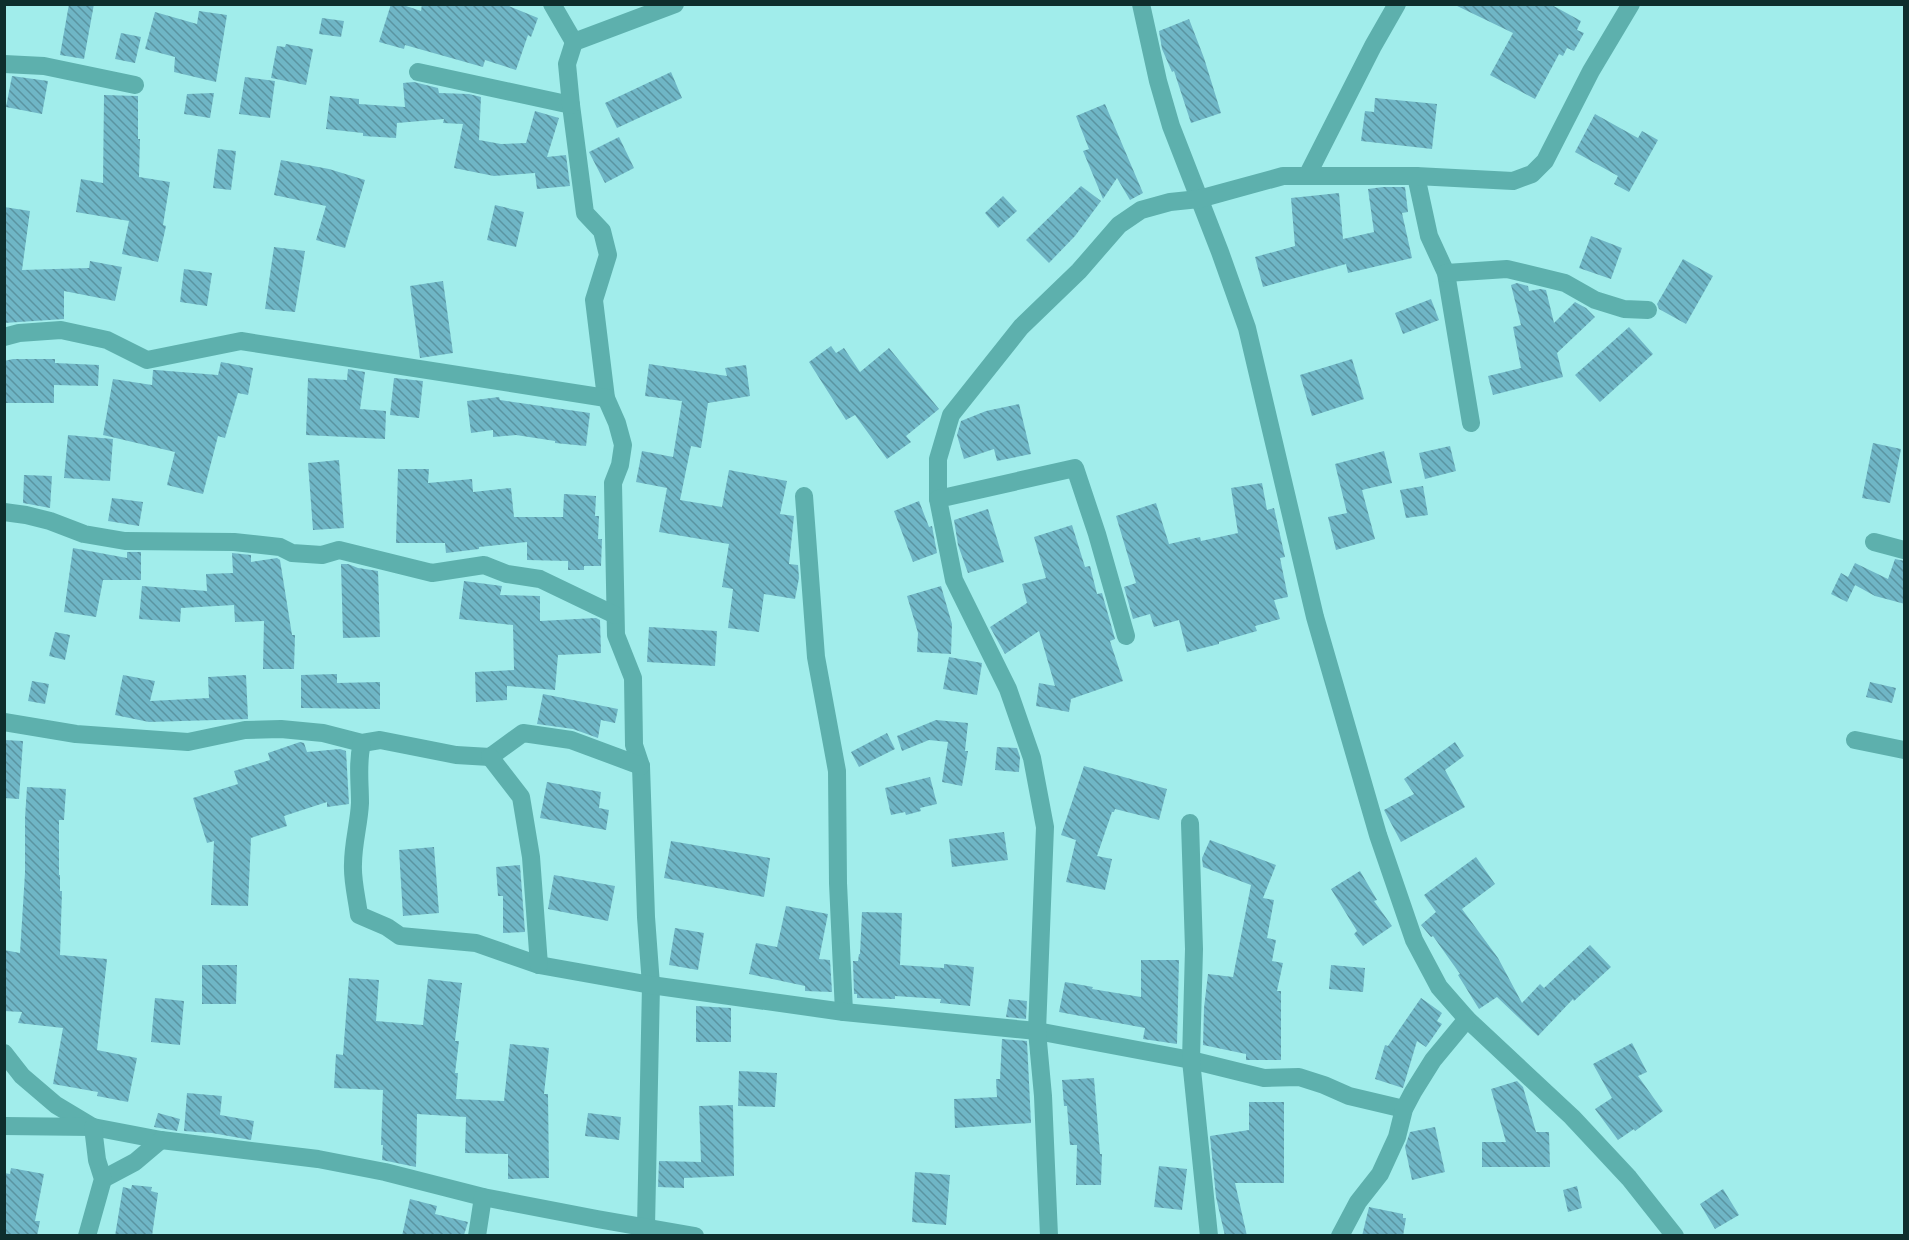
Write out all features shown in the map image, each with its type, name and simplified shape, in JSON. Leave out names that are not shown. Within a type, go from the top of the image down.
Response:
[{"type":"street","points":[[552,4],[574,42],[567,64],[585,213],[602,231],[608,255],[594,300],[606,398],[617,423],[623,445],[620,465],[613,483],[615,615],[616,634],[633,678],[634,745],[641,766],[646,917],[651,985],[646,1227]]},
{"type":"street","points":[[574,42],[675,4]]},
{"type":"street","points":[[1141,4],[1158,81],[1171,126],[1247,328],[1315,617],[1378,835],[1414,940],[1438,987],[1467,1019],[1572,1117],[1629,1178],[1674,1236]]},
{"type":"street","points":[[1307,176],[1397,4]]},
{"type":"street","points":[[1049,1236],[1043,1096],[1037,1031],[1045,827],[1032,758],[1008,689],[954,580],[938,499],[938,459],[951,415],[1021,327],[1079,271],[1119,225],[1141,210],[1170,202],[1199,199],[1282,176],[1416,176],[1513,181],[1532,174],[1545,161],[1591,70],[1630,4]]},
{"type":"street","points":[[4,64],[45,66],[135,85]]},
{"type":"street","points":[[418,72],[571,105]]},
{"type":"street","points":[[1416,176],[1429,236],[1446,273],[1471,423]]},
{"type":"street","points":[[1446,273],[1507,269],[1565,284],[1595,300],[1624,309],[1648,310]]},
{"type":"street","points":[[4,336],[61,330],[107,340],[147,360],[241,342],[606,398]]},
{"type":"street","points":[[938,499],[1075,468],[1097,534],[1126,636]]},
{"type":"street","points":[[804,496],[816,657],[837,771],[838,883],[844,1012]]},
{"type":"street","points":[[4,512],[50,521],[84,534],[125,541],[234,542],[280,547],[292,553],[322,555],[339,550],[432,573],[484,565],[507,574],[540,579],[615,615]]},
{"type":"street","points":[[1874,543],[1905,550]]},
{"type":"street","points":[[4,723],[76,734],[188,742],[245,730],[281,729],[323,733],[362,743],[380,740],[456,755],[490,757],[523,733],[571,740],[641,766]]},
{"type":"street","points":[[1855,740],[1905,750]]},
{"type":"street","points":[[362,743],[358,758],[359,824],[352,865],[360,915],[387,927],[400,936],[476,943],[539,965],[651,985],[844,1012],[1037,1031],[1191,1060],[1264,1078],[1299,1077],[1349,1096],[1404,1109]]},
{"type":"street","points":[[490,757],[521,797],[531,856],[539,965]]},
{"type":"street","points":[[1190,823],[1194,949],[1191,1060],[1209,1236]]},
{"type":"street","points":[[1340,1236],[1358,1202],[1380,1174],[1397,1137],[1404,1109],[1413,1092],[1433,1060],[1467,1019]]},
{"type":"street","points":[[4,1053],[22,1076],[56,1105],[93,1127]]},
{"type":"street","points":[[4,1126],[93,1127],[162,1140],[318,1159],[385,1172],[595,1228],[646,1227],[695,1236]]},
{"type":"street","points":[[87,1236],[103,1179],[97,1160],[93,1127]]},
{"type":"street","points":[[103,1179],[135,1162],[162,1140]]},
{"type":"street","points":[[477,1236],[483,1197]]},
{"type":"building","points":[[69,4],[94,4],[84,59],[60,55]]},
{"type":"building","points":[[391,4],[400,4],[421,11],[422,4],[504,4],[538,18],[531,37],[528,35],[516,70],[485,60],[483,67],[405,45],[404,49],[379,42]]},
{"type":"building","points":[[1453,4],[1550,4],[1581,21],[1577,30],[1584,33],[1574,51],[1567,48],[1563,56],[1559,54],[1535,99],[1490,75],[1513,33]]},
{"type":"building","points":[[199,11],[227,15],[216,82],[174,72],[175,57],[145,49],[155,12],[197,24]]},
{"type":"building","points":[[322,18],[344,21],[341,37],[319,34]]},
{"type":"building","points":[[1189,19],[1221,113],[1191,123],[1174,71],[1172,72],[1162,49],[1159,31]]},
{"type":"building","points":[[121,33],[141,37],[135,63],[115,59]]},
{"type":"building","points":[[286,44],[313,49],[306,85],[271,78],[277,46],[285,47]]},
{"type":"building","points":[[671,72],[682,98],[617,128],[605,103]]},
{"type":"building","points":[[12,76],[48,81],[42,114],[6,107]]},
{"type":"building","points":[[245,77],[275,81],[270,118],[239,114]]},
{"type":"building","points":[[414,82],[438,88],[439,93],[469,94],[481,97],[479,140],[501,144],[526,143],[535,111],[559,118],[547,157],[566,155],[570,186],[537,189],[535,173],[494,176],[454,168],[463,124],[443,123],[444,119],[397,123],[396,138],[363,136],[363,133],[326,129],[330,96],[359,99],[359,104],[405,107],[403,83]]},
{"type":"building","points":[[214,93],[210,118],[184,114],[187,94]]},
{"type":"building","points":[[104,95],[138,96],[139,177],[170,182],[163,225],[166,226],[158,262],[122,254],[129,221],[76,212],[81,179],[103,183]]},
{"type":"building","points":[[1375,98],[1437,104],[1432,149],[1361,141],[1365,111],[1374,112]]},
{"type":"building","points":[[1105,104],[1143,193],[1130,200],[1117,178],[1103,199],[1083,151],[1089,149],[1076,116]]},
{"type":"building","points":[[1595,114],[1638,138],[1642,131],[1658,140],[1629,192],[1614,184],[1618,176],[1575,152]]},
{"type":"building","points":[[619,137],[634,168],[605,183],[589,152]]},
{"type":"building","points":[[218,149],[236,151],[231,190],[213,188]]},
{"type":"building","points":[[281,160],[329,169],[365,180],[345,248],[316,240],[326,206],[274,195]]},
{"type":"building","points":[[1081,186],[1101,201],[1075,236],[1049,263],[1026,240]]},
{"type":"building","points":[[1405,187],[1408,212],[1402,213],[1412,258],[1348,273],[1346,264],[1263,287],[1255,257],[1295,246],[1291,198],[1339,193],[1343,239],[1374,232],[1368,189]]},
{"type":"building","points":[[1003,196],[1017,211],[998,228],[985,213]]},
{"type":"building","points":[[495,205],[524,212],[516,247],[487,240]]},
{"type":"building","points":[[4,207],[30,211],[22,270],[89,268],[90,261],[122,267],[115,301],[64,291],[64,319],[4,323]]},
{"type":"building","points":[[1591,236],[1622,248],[1611,279],[1579,268]]},
{"type":"building","points":[[274,247],[305,251],[295,312],[265,309]]},
{"type":"building","points":[[1683,259],[1713,276],[1686,324],[1659,309],[1657,304]]},
{"type":"building","points":[[184,269],[212,273],[207,306],[180,302]]},
{"type":"building","points":[[443,281],[453,353],[420,358],[410,286]]},
{"type":"building","points":[[1517,283],[1528,286],[1529,291],[1546,290],[1554,323],[1575,302],[1595,317],[1557,353],[1563,377],[1493,395],[1488,376],[1521,368],[1513,327],[1521,325],[1511,285]]},
{"type":"building","points":[[1431,299],[1439,320],[1403,334],[1395,313]]},
{"type":"building","points":[[1629,327],[1653,354],[1600,402],[1575,375]]},
{"type":"building","points":[[831,346],[836,353],[844,348],[860,372],[889,348],[939,409],[906,436],[911,442],[887,459],[855,415],[846,420],[809,362]]},
{"type":"building","points":[[55,359],[55,363],[99,365],[98,386],[54,385],[54,403],[4,403],[4,361]]},
{"type":"building","points":[[1352,359],[1364,399],[1312,416],[1300,375]]},
{"type":"building","points":[[221,362],[253,368],[248,395],[238,393],[225,438],[218,436],[203,494],[167,485],[175,452],[103,435],[113,379],[152,385],[153,370],[218,375]]},
{"type":"building","points":[[649,364],[727,376],[725,368],[746,365],[750,396],[708,403],[701,448],[691,446],[680,500],[722,507],[729,470],[787,481],[780,514],[794,516],[789,564],[798,565],[799,578],[795,599],[764,594],[759,632],[728,628],[733,589],[722,587],[729,544],[659,532],[667,488],[636,482],[642,451],[673,457],[682,401],[645,396]]},
{"type":"building","points":[[348,369],[365,372],[360,409],[386,411],[385,439],[306,435],[308,378],[347,380]]},
{"type":"building","points":[[394,378],[423,381],[419,418],[390,415]]},
{"type":"building","points":[[499,397],[500,400],[590,413],[586,446],[555,443],[555,441],[516,435],[493,437],[493,430],[471,433],[467,401]]},
{"type":"building","points":[[1019,404],[1031,454],[997,461],[994,449],[964,459],[957,435],[961,421],[986,411]]},
{"type":"building","points":[[68,435],[113,439],[110,481],[64,478]]},
{"type":"building","points":[[1873,443],[1901,449],[1890,503],[1862,498]]},
{"type":"building","points":[[1450,446],[1456,471],[1425,479],[1419,453]]},
{"type":"building","points":[[1384,451],[1392,483],[1362,490],[1375,539],[1336,550],[1328,517],[1347,513],[1335,464]]},
{"type":"building","points":[[339,460],[344,528],[313,530],[308,463]]},
{"type":"building","points":[[398,469],[429,469],[428,483],[472,479],[473,492],[511,488],[514,517],[563,517],[564,494],[596,496],[595,516],[599,516],[598,539],[602,539],[601,566],[584,566],[584,570],[568,570],[568,561],[527,560],[527,542],[446,553],[445,543],[396,543]]},
{"type":"building","points":[[24,475],[52,476],[50,508],[23,503]]},
{"type":"building","points":[[1262,483],[1267,510],[1274,508],[1285,557],[1280,558],[1288,597],[1274,600],[1280,619],[1255,626],[1257,631],[1187,652],[1179,620],[1154,627],[1150,614],[1133,619],[1124,587],[1136,583],[1116,516],[1156,503],[1169,544],[1200,537],[1201,541],[1238,533],[1231,488]]},
{"type":"building","points":[[1423,486],[1428,515],[1406,518],[1400,490]]},
{"type":"building","points":[[112,498],[143,502],[139,526],[108,521]]},
{"type":"building","points":[[919,501],[929,527],[932,526],[937,553],[913,562],[894,511]]},
{"type":"building","points":[[988,509],[1004,562],[968,573],[958,545],[954,520]]},
{"type":"building","points":[[1072,525],[1085,567],[1090,566],[1097,594],[1102,593],[1115,639],[1110,641],[1123,681],[1071,699],[1069,712],[1036,706],[1039,683],[1055,686],[1039,631],[1005,654],[990,627],[1027,603],[1022,584],[1046,578],[1034,537]]},
{"type":"building","points":[[73,548],[127,558],[127,552],[141,552],[141,580],[103,580],[96,617],[64,612]]},
{"type":"building","points":[[232,553],[251,555],[251,562],[277,558],[280,560],[292,635],[295,635],[294,669],[263,669],[264,621],[235,622],[234,605],[181,608],[180,622],[139,619],[142,586],[207,591],[206,574],[233,573]]},
{"type":"building","points":[[1895,559],[1905,561],[1905,604],[1875,596],[1855,585],[1847,602],[1831,594],[1841,573],[1848,577],[1855,563],[1888,579]]},
{"type":"building","points":[[341,564],[378,571],[380,637],[343,638]]},
{"type":"building","points":[[464,581],[502,586],[500,595],[540,596],[540,621],[596,618],[600,620],[601,653],[558,655],[555,690],[507,686],[507,700],[476,702],[475,672],[514,670],[513,625],[459,619]]},
{"type":"building","points":[[941,586],[952,624],[951,654],[917,652],[918,633],[907,596]]},
{"type":"building","points":[[649,627],[717,631],[715,666],[647,662]]},
{"type":"building","points":[[55,632],[70,635],[65,660],[49,656]]},
{"type":"building","points":[[949,657],[982,663],[977,695],[943,689]]},
{"type":"building","points":[[337,674],[337,683],[380,682],[380,709],[301,708],[301,675]]},
{"type":"building","points":[[123,675],[155,681],[150,701],[209,698],[208,677],[246,675],[248,719],[149,722],[115,715]]},
{"type":"building","points":[[32,681],[49,684],[45,704],[28,701]]},
{"type":"building","points":[[1870,682],[1896,688],[1892,703],[1866,697]]},
{"type":"building","points":[[543,694],[618,709],[615,723],[601,720],[598,738],[573,729],[537,724]]},
{"type":"building","points":[[936,720],[968,723],[965,751],[968,751],[962,786],[942,782],[948,742],[929,740],[902,751],[897,736]]},
{"type":"building","points":[[887,733],[895,749],[859,767],[851,752]]},
{"type":"building","points":[[4,740],[23,741],[19,799],[4,798]]},
{"type":"building","points":[[300,742],[304,743],[307,752],[340,749],[346,751],[349,804],[327,807],[327,802],[284,816],[287,826],[251,838],[248,906],[211,905],[214,841],[207,843],[193,798],[238,784],[234,771],[270,760],[268,753]]},
{"type":"building","points":[[1455,742],[1464,756],[1445,770],[1465,807],[1401,842],[1384,810],[1414,794],[1404,779]]},
{"type":"building","points":[[997,747],[1017,748],[1020,757],[1019,772],[995,770]]},
{"type":"building","points":[[1084,766],[1167,789],[1159,820],[1115,809],[1112,812],[1097,856],[1112,859],[1105,890],[1066,882],[1076,840],[1061,835]]},
{"type":"building","points":[[930,777],[937,804],[920,808],[921,811],[906,815],[905,812],[891,815],[885,788]]},
{"type":"building","points":[[547,782],[601,792],[599,808],[609,810],[606,830],[540,818]]},
{"type":"building","points":[[27,787],[66,789],[64,820],[59,820],[59,875],[60,891],[62,891],[60,955],[107,959],[97,1050],[137,1058],[128,1102],[97,1096],[98,1092],[53,1084],[63,1028],[18,1023],[22,1012],[4,1011],[4,950],[20,953]]},
{"type":"building","points":[[1004,832],[1008,860],[952,867],[949,839]]},
{"type":"building","points":[[1210,840],[1276,865],[1263,898],[1274,900],[1267,938],[1276,940],[1272,961],[1283,963],[1277,991],[1281,991],[1281,1060],[1246,1060],[1246,1054],[1203,1045],[1208,974],[1233,977],[1251,885],[1203,867],[1202,858]]},
{"type":"building","points":[[671,841],[770,858],[764,897],[664,878]]},
{"type":"building","points":[[434,847],[439,913],[403,916],[399,850]]},
{"type":"building","points":[[1476,857],[1495,884],[1462,909],[1498,958],[1522,1003],[1540,984],[1544,988],[1590,945],[1611,967],[1574,1001],[1573,999],[1538,1036],[1497,997],[1479,1009],[1458,975],[1460,974],[1433,936],[1431,937],[1421,925],[1436,912],[1424,895]]},
{"type":"building","points":[[520,865],[525,932],[503,933],[503,896],[498,896],[496,867]]},
{"type":"building","points":[[1360,871],[1377,900],[1374,901],[1392,926],[1363,946],[1354,934],[1357,931],[1331,889]]},
{"type":"building","points":[[554,875],[615,886],[608,921],[548,909]]},
{"type":"building","points":[[786,906],[828,914],[819,959],[830,960],[832,992],[805,991],[805,986],[749,974],[756,943],[777,947]]},
{"type":"building","points":[[862,912],[902,913],[900,965],[944,968],[944,964],[974,967],[970,1006],[940,1003],[941,999],[895,996],[895,999],[857,998],[857,994],[854,994],[853,961],[858,961],[860,954]]},
{"type":"building","points":[[675,928],[704,933],[698,970],[669,965]]},
{"type":"building","points":[[1141,960],[1179,960],[1177,1044],[1143,1039],[1145,1028],[1059,1012],[1065,982],[1141,997]]},
{"type":"building","points":[[202,965],[237,965],[236,1004],[202,1004]]},
{"type":"building","points":[[1331,965],[1365,968],[1363,992],[1329,989]]},
{"type":"building","points":[[349,978],[379,980],[376,1021],[423,1025],[428,979],[462,983],[455,1041],[459,1041],[455,1073],[458,1073],[456,1099],[504,1101],[510,1044],[549,1048],[544,1094],[548,1094],[549,1178],[508,1179],[508,1154],[465,1153],[466,1117],[417,1114],[416,1167],[382,1160],[383,1090],[334,1088],[336,1054],[343,1055]]},
{"type":"building","points":[[155,998],[184,1001],[180,1045],[151,1042]]},
{"type":"building","points":[[1421,998],[1442,1013],[1437,1021],[1442,1024],[1426,1047],[1417,1041],[1403,1088],[1375,1079],[1385,1045],[1388,1046]]},
{"type":"building","points":[[1009,999],[1027,1001],[1026,1019],[1006,1017]]},
{"type":"building","points":[[696,1006],[731,1008],[731,1042],[696,1042]]},
{"type":"building","points":[[1002,1039],[1027,1041],[1031,1123],[955,1128],[954,1099],[997,1097],[996,1079],[1000,1079]]},
{"type":"building","points":[[1632,1043],[1647,1072],[1638,1076],[1663,1111],[1618,1140],[1595,1109],[1612,1098],[1593,1064]]},
{"type":"building","points":[[739,1071],[777,1073],[775,1107],[738,1106]]},
{"type":"building","points":[[1094,1078],[1100,1154],[1102,1154],[1101,1185],[1076,1185],[1077,1145],[1070,1145],[1062,1080]]},
{"type":"building","points":[[1517,1081],[1523,1087],[1536,1132],[1549,1132],[1550,1167],[1482,1167],[1482,1142],[1506,1142],[1491,1089]]},
{"type":"building","points":[[187,1093],[222,1096],[220,1115],[254,1121],[251,1140],[184,1131]]},
{"type":"building","points":[[1249,1102],[1284,1102],[1284,1183],[1235,1183],[1247,1236],[1225,1236],[1216,1197],[1210,1136],[1249,1130]]},
{"type":"building","points":[[733,1105],[734,1176],[684,1178],[684,1188],[658,1187],[659,1161],[701,1162],[699,1106]]},
{"type":"building","points":[[158,1113],[180,1119],[177,1131],[154,1127]]},
{"type":"building","points":[[588,1113],[621,1117],[619,1140],[585,1136]]},
{"type":"building","points":[[1435,1127],[1445,1172],[1412,1180],[1405,1147],[1410,1132]]},
{"type":"building","points":[[1159,1166],[1187,1169],[1182,1210],[1154,1207]]},
{"type":"building","points":[[11,1168],[44,1174],[35,1221],[40,1221],[37,1236],[4,1236],[4,1173],[10,1174]]},
{"type":"building","points":[[915,1172],[950,1175],[946,1225],[912,1222]]},
{"type":"building","points":[[132,1185],[152,1187],[151,1191],[158,1193],[152,1236],[115,1236],[123,1187],[131,1189]]},
{"type":"building","points":[[1577,1186],[1582,1208],[1568,1212],[1563,1190]]},
{"type":"building","points":[[1723,1189],[1739,1215],[1715,1229],[1700,1204]]},
{"type":"building","points":[[410,1199],[437,1206],[435,1214],[468,1222],[464,1235],[402,1236]]},
{"type":"building","points":[[1369,1207],[1403,1214],[1403,1218],[1406,1218],[1403,1236],[1362,1236]]}]
